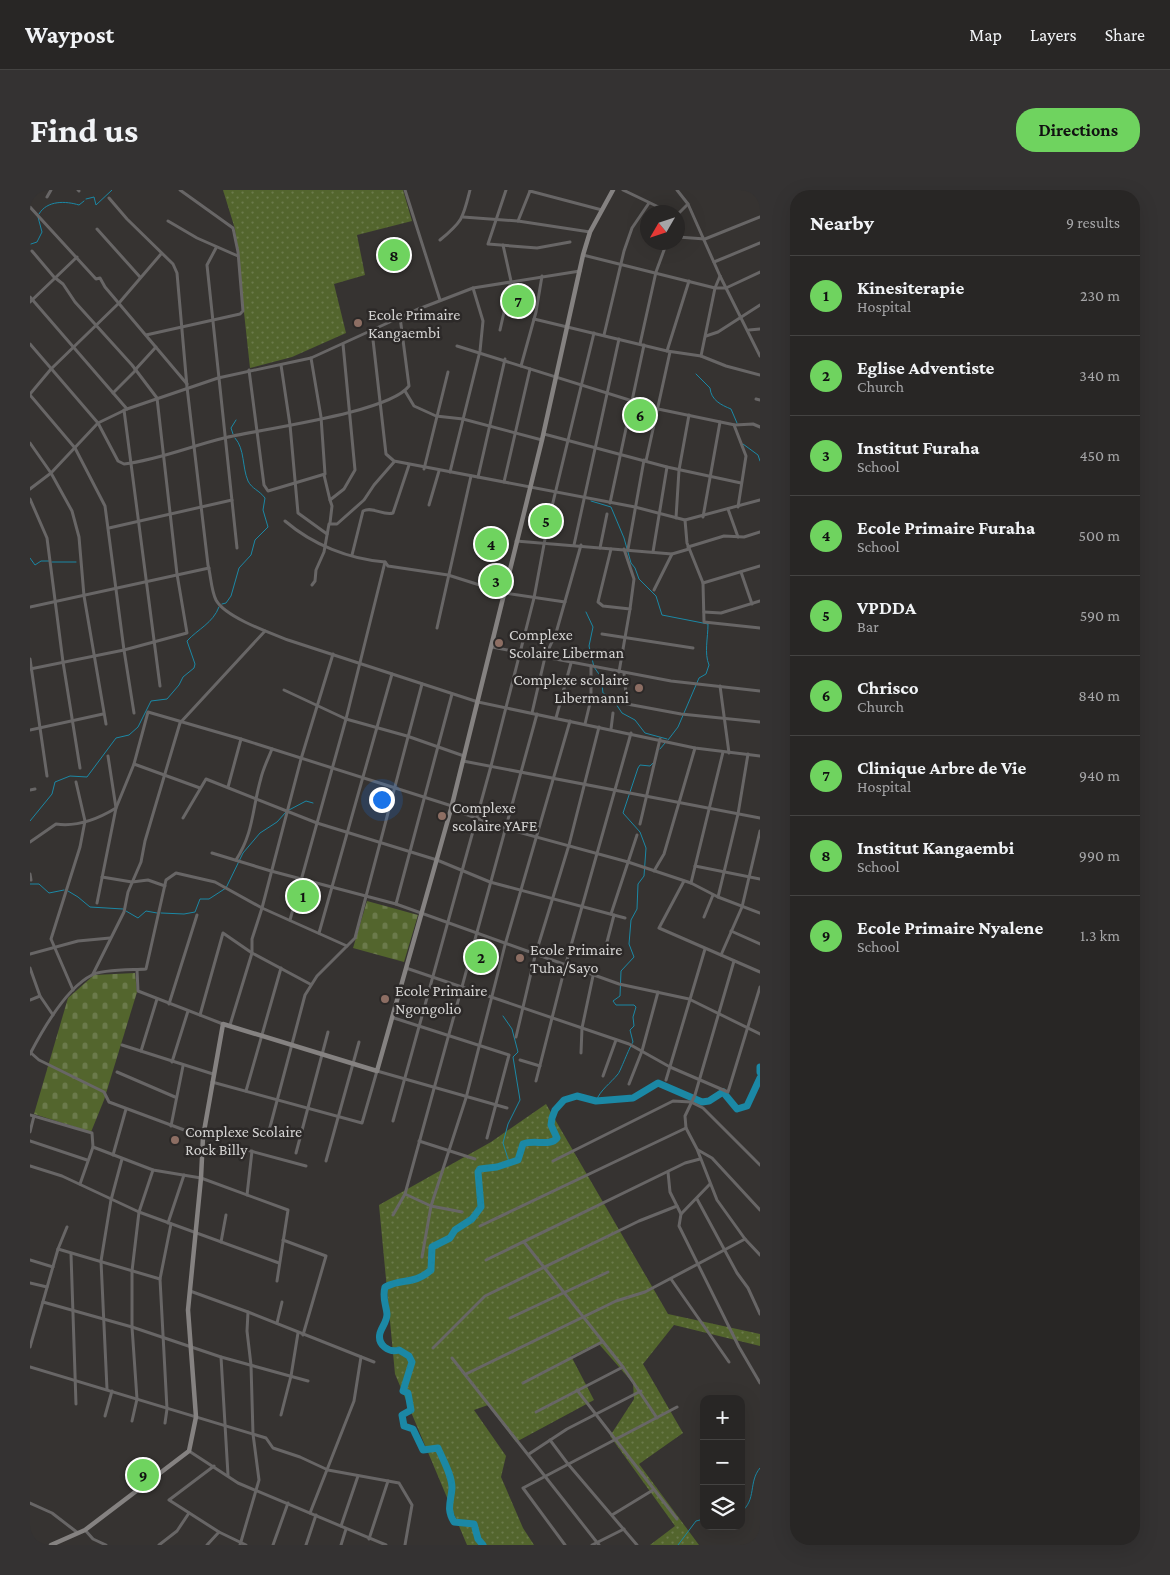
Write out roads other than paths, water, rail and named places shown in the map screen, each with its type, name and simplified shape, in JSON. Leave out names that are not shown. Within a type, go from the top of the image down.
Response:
[{"type":"street","points":[[47,197],[52,190]]},
{"type":"street","points":[[146,335],[181,329],[240,314],[242,311],[238,256],[233,228],[180,190]]},
{"type":"street","points":[[405,190],[440,300]]},
{"type":"street","points":[[440,240],[456,227],[463,217],[470,190]]},
{"type":"street","points":[[506,190],[488,244],[537,248],[570,242]]},
{"type":"street","points":[[518,221],[530,190],[602,210]]},
{"type":"street","points":[[212,1081],[362,1123],[394,1018],[463,762],[542,440],[590,232],[613,190]]},
{"type":"street","points":[[623,190],[653,205]]},
{"type":"street","points":[[677,190],[688,204],[720,276],[749,330],[760,356]]},
{"type":"street","points":[[109,198],[161,254],[173,264],[177,273],[187,386],[209,568],[213,594],[220,606],[265,631],[478,702],[660,739],[695,748],[760,756]]},
{"type":"street","points":[[604,335],[620,264],[632,228],[649,203]]},
{"type":"street","points":[[685,207],[688,204]]},
{"type":"street","points":[[30,207],[96,279],[100,278],[118,303],[187,386]]},
{"type":"street","points":[[463,217],[518,221],[590,232]]},
{"type":"street","points":[[685,238],[705,239],[760,217]]},
{"type":"street","points":[[168,220],[216,248],[238,256]]},
{"type":"street","points":[[97,229],[140,277]]},
{"type":"street","points":[[714,262],[760,243]]},
{"type":"street","points":[[500,330],[510,281],[503,245]]},
{"type":"street","points":[[216,248],[206,265],[237,548]]},
{"type":"street","points":[[610,503],[633,400],[656,272],[664,250]]},
{"type":"street","points":[[31,669],[124,650],[186,633],[177,574],[157,398],[136,370],[63,284],[54,277],[32,251]]},
{"type":"street","points":[[134,713],[105,506],[75,448],[30,394],[51,368],[118,303],[161,254]]},
{"type":"street","points":[[584,255],[715,288],[726,288],[760,272]]},
{"type":"street","points":[[77,257],[31,299],[74,346],[125,410],[160,686]]},
{"type":"street","points":[[30,489],[51,473],[98,423],[125,410],[187,386],[249,370],[311,358],[400,317],[472,288],[580,270]]},
{"type":"street","points":[[521,366],[523,365],[534,319],[542,276]]},
{"type":"street","points":[[701,356],[715,288],[720,276]]},
{"type":"street","points":[[619,672],[629,624],[634,579],[626,549],[644,461],[658,409],[668,351],[689,281]]},
{"type":"street","points":[[450,472],[480,351],[483,321],[472,288]]},
{"type":"street","points":[[705,336],[718,332],[760,304]]},
{"type":"street","points":[[30,344],[98,423],[118,461],[124,464],[225,438],[351,412],[380,403],[405,391],[409,386],[400,317]]},
{"type":"street","points":[[534,319],[668,351],[701,356],[726,366],[760,375]]},
{"type":"street","points":[[749,330],[760,329]]},
{"type":"street","points":[[372,331],[386,454],[389,459],[424,469],[478,477],[635,507],[686,520],[703,517],[760,500]]},
{"type":"street","points":[[393,1121],[461,870],[477,818],[518,652],[534,598],[545,542],[594,332]]},
{"type":"street","points":[[574,545],[594,445],[608,393],[619,339]]},
{"type":"street","points":[[330,500],[344,488],[355,470],[351,412],[343,344]]},
{"type":"street","points":[[457,346],[480,351],[555,378],[658,409],[736,425],[753,424],[760,426]]},
{"type":"street","points":[[113,393],[156,347]]},
{"type":"street","points":[[311,358],[320,418],[324,475],[332,506],[322,561],[316,570],[315,581],[312,585]]},
{"type":"street","points":[[478,477],[504,359]]},
{"type":"street","points":[[281,365],[290,425],[298,513],[327,534]]},
{"type":"street","points":[[504,482],[530,369]]},
{"type":"street","points":[[249,370],[265,489],[268,491],[324,475]]},
{"type":"street","points":[[424,469],[448,372]]},
{"type":"street","points":[[405,391],[414,406],[436,416],[490,425],[542,440]]},
{"type":"street","points":[[676,518],[679,470],[689,415]]},
{"type":"street","points":[[703,517],[720,422]]},
{"type":"street","points":[[736,425],[746,456],[738,507]]},
{"type":"street","points":[[543,433],[594,445],[667,467],[741,483]]},
{"type":"street","points":[[30,443],[51,473],[72,511],[79,537],[84,596],[106,724]]},
{"type":"street","points":[[330,523],[337,524],[362,504],[374,485],[394,461]]},
{"type":"street","points":[[352,555],[363,511],[368,509],[386,514],[393,513],[409,465]]},
{"type":"street","points":[[653,552],[667,467]]},
{"type":"street","points":[[429,504],[439,471]]},
{"type":"street","points":[[437,628],[471,476]]},
{"type":"street","points":[[30,499],[47,538],[63,662],[80,768]]},
{"type":"street","points":[[109,528],[232,500]]},
{"type":"street","points":[[728,509],[738,537]]},
{"type":"street","points":[[600,548],[607,514]]},
{"type":"street","points":[[686,520],[689,548],[703,583],[704,622],[760,628]]},
{"type":"street","points":[[285,522],[298,533],[325,547],[385,562],[388,566],[408,571],[422,570],[448,574],[505,593],[565,602]]},
{"type":"street","points":[[516,541],[672,554],[724,536],[744,537],[760,532]]},
{"type":"street","points":[[532,713],[545,657],[556,633],[581,545]]},
{"type":"street","points":[[612,549],[599,605],[630,608]]},
{"type":"street","points":[[654,590],[672,554]]},
{"type":"street","points":[[290,920],[361,663],[385,562]]},
{"type":"street","points":[[703,583],[760,566]]},
{"type":"street","points":[[30,607],[209,568]]},
{"type":"street","points":[[741,572],[752,604]]},
{"type":"street","points":[[704,612],[721,613],[760,601]]},
{"type":"street","points":[[203,1137],[109,1102],[104,1092],[39,1060],[30,1053],[38,1038],[73,990],[93,974],[125,911],[128,892],[141,862],[180,723],[265,631]]},
{"type":"street","points":[[602,634],[625,636],[693,648]]},
{"type":"street","points":[[492,647],[624,673],[760,691]]},
{"type":"street","points":[[230,1025],[252,953],[252,939],[262,908],[301,759],[333,654]]},
{"type":"street","points":[[30,659],[47,776]]},
{"type":"street","points":[[556,718],[571,662]]},
{"type":"street","points":[[584,724],[591,698],[591,666]]},
{"type":"street","points":[[624,673],[627,704],[682,714],[760,722]]},
{"type":"street","points":[[319,933],[361,778],[392,674]]},
{"type":"street","points":[[269,1131],[291,1044],[310,984],[355,938],[422,684]]},
{"type":"street","points":[[720,686],[729,753]]},
{"type":"street","points":[[284,690],[346,719],[407,736],[464,756]]},
{"type":"street","points":[[396,904],[452,694]]},
{"type":"street","points":[[97,903],[116,808],[134,764],[148,712],[180,723],[241,739],[424,798],[507,830],[628,862],[691,883],[713,895],[760,914]]},
{"type":"street","points":[[611,729],[613,713]]},
{"type":"street","points":[[30,730],[103,714]]},
{"type":"street","points":[[393,1214],[405,1194],[450,1035],[476,932],[523,772],[537,714]]},
{"type":"street","points":[[422,1257],[431,1206],[466,1098],[505,945],[570,721]]},
{"type":"street","points":[[516,1037],[535,956],[569,845],[599,727]]},
{"type":"street","points":[[536,1081],[565,967],[616,790],[630,733]]},
{"type":"street","points":[[228,787],[241,739]]},
{"type":"street","points":[[640,824],[648,798],[660,739]]},
{"type":"street","points":[[654,871],[664,854],[695,748]]},
{"type":"street","points":[[238,861],[253,824],[261,778],[272,749]]},
{"type":"street","points":[[691,883],[723,752]]},
{"type":"street","points":[[718,897],[738,814],[748,754]]},
{"type":"street","points":[[108,756],[116,808]]},
{"type":"street","points":[[463,762],[760,818]]},
{"type":"street","points":[[134,764],[200,788]]},
{"type":"street","points":[[182,818],[206,778],[317,823],[409,853],[437,860],[490,882],[521,888],[625,918]]},
{"type":"street","points":[[73,990],[51,939],[80,847],[85,821],[76,782]]},
{"type":"street","points":[[30,790],[35,789]]},
{"type":"street","points":[[30,842],[56,824],[70,826],[99,818],[116,808]]},
{"type":"street","points":[[721,955],[742,907],[760,831]]},
{"type":"street","points":[[607,942],[613,915],[637,835]]},
{"type":"street","points":[[212,853],[271,871],[396,904],[476,932],[565,967],[621,985],[633,986],[689,1000],[760,1034]]},
{"type":"street","points":[[695,866],[760,878]]},
{"type":"street","points":[[93,974],[146,969],[166,880],[176,873],[215,882],[262,908],[347,946]]},
{"type":"street","points":[[30,874],[31,880]]},
{"type":"street","points":[[102,877],[132,882],[148,880],[165,886]]},
{"type":"street","points":[[684,881],[660,928],[760,972]]},
{"type":"street","points":[[704,917],[713,895]]},
{"type":"street","points":[[169,1004],[197,914]]},
{"type":"street","points":[[731,931],[760,944]]},
{"type":"street","points":[[200,1015],[223,933],[252,953],[310,984]]},
{"type":"street","points":[[30,954],[78,941],[111,938]]},
{"type":"street","points":[[666,1080],[705,949]]},
{"type":"street","points":[[734,961],[693,1099],[685,1116],[686,1128],[697,1149],[717,1200],[745,1239],[760,1255]]},
{"type":"street","points":[[30,968],[40,996],[54,1015]]},
{"type":"street","points":[[246,1091],[281,968]]},
{"type":"street","points":[[406,968],[629,1044],[670,1067],[728,1092],[746,1027],[760,987]]},
{"type":"street","points":[[137,970],[138,991],[169,1004],[223,1024],[262,1034],[377,1072],[507,1108]]},
{"type":"street","points":[[581,1053],[582,1028],[593,976]]},
{"type":"street","points":[[630,1084],[642,1051],[658,992]]},
{"type":"street","points":[[30,1000],[40,996]]},
{"type":"street","points":[[141,1051],[157,999]]},
{"type":"street","points":[[172,1062],[188,1011]]},
{"type":"street","points":[[394,1018],[480,1044],[509,1055],[487,1138]]},
{"type":"street","points":[[51,1545],[84,1530],[189,1450],[196,1417],[188,1310],[202,1178],[203,1137],[223,1024]]},
{"type":"street","points":[[296,1153],[328,1032]]},
{"type":"street","points":[[603,1076],[616,1040]]},
{"type":"street","points":[[326,1161],[360,1042]]},
{"type":"street","points":[[122,1045],[213,1074]]},
{"type":"street","points":[[520,1060],[540,1066]]},
{"type":"street","points":[[171,1126],[175,1096],[183,1066]]},
{"type":"street","points":[[117,1072],[175,1096]]},
{"type":"street","points":[[553,1161],[673,1102],[693,1099]]},
{"type":"street","points":[[693,1099],[760,1165]]},
{"type":"street","points":[[113,1156],[126,1109]]},
{"type":"street","points":[[30,1132],[32,1115],[92,1133],[92,1147],[80,1184]]},
{"type":"street","points":[[480,1226],[686,1128]]},
{"type":"street","points":[[419,1141],[475,1159]]},
{"type":"street","points":[[30,1142],[88,1160]]},
{"type":"street","points":[[92,1147],[153,1170],[202,1178],[288,1210],[277,1281]]},
{"type":"street","points":[[243,1149],[306,1166]]},
{"type":"street","points":[[697,1149],[712,1158],[760,1210]]},
{"type":"street","points":[[247,1195],[252,1151]]},
{"type":"street","points":[[107,1389],[102,1320],[101,1261],[111,1200],[122,1159]]},
{"type":"street","points":[[486,1260],[685,1163],[700,1159]]},
{"type":"street","points":[[30,1166],[80,1184],[139,1212],[279,1262]]},
{"type":"street","points":[[132,1421],[137,1399],[132,1327],[132,1271],[139,1212],[153,1170]]},
{"type":"street","points":[[668,1172],[670,1192],[681,1214]]},
{"type":"street","points":[[164,1423],[167,1408],[160,1279],[169,1223],[184,1175]]},
{"type":"street","points":[[711,1184],[681,1214],[679,1226],[739,1347],[760,1383]]},
{"type":"street","points":[[405,1194],[431,1206],[462,1212]]},
{"type":"street","points":[[697,1199],[737,1273],[748,1288],[760,1314]]},
{"type":"street","points":[[433,1348],[485,1296],[545,1269],[639,1221],[676,1206]]},
{"type":"street","points":[[221,1242],[226,1215]]},
{"type":"street","points":[[30,1347],[66,1227]]},
{"type":"street","points":[[466,1374],[616,1301],[645,1292],[745,1239]]},
{"type":"street","points":[[283,1240],[326,1256],[303,1335]]},
{"type":"street","points":[[524,1242],[623,1367],[641,1391],[657,1418]]},
{"type":"street","points":[[58,1249],[160,1279]]},
{"type":"street","points":[[71,1254],[76,1404]]},
{"type":"street","points":[[30,1260],[53,1267]]},
{"type":"street","points":[[510,1318],[608,1272]]},
{"type":"street","points":[[671,1278],[728,1362]]},
{"type":"street","points":[[30,1282],[47,1287]]},
{"type":"street","points":[[190,1292],[277,1323],[374,1362]]},
{"type":"street","points":[[43,1302],[132,1327],[221,1357],[308,1381]]},
{"type":"street","points":[[277,1323],[282,1302]]},
{"type":"street","points":[[241,1544],[259,1480],[253,1434],[251,1365],[247,1331],[248,1312]]},
{"type":"street","points":[[281,1415],[291,1376],[298,1333]]},
{"type":"street","points":[[523,1383],[602,1342]]},
{"type":"street","points":[[221,1357],[228,1476]]},
{"type":"street","points":[[310,1513],[354,1401],[361,1357]]},
{"type":"street","points":[[452,1358],[545,1474],[598,1544]]},
{"type":"street","points":[[30,1367],[266,1438],[273,1448],[300,1457],[328,1470],[399,1483],[410,1498],[412,1505],[405,1545]]},
{"type":"street","points":[[536,1412],[623,1367]]},
{"type":"street","points":[[577,1390],[676,1520]]},
{"type":"street","points":[[106,1416],[112,1391]]},
{"type":"street","points":[[529,1454],[550,1440],[641,1391]]},
{"type":"street","points":[[565,1545],[523,1488],[545,1474],[614,1441],[677,1407]]},
{"type":"street","points":[[550,1440],[568,1464],[638,1545]]},
{"type":"street","points":[[189,1450],[238,1483],[341,1526],[369,1539],[372,1543],[386,1545]]},
{"type":"street","points":[[214,1466],[169,1500],[218,1532],[246,1545]]},
{"type":"street","points":[[341,1526],[358,1476]]},
{"type":"street","points":[[369,1539],[388,1481]]},
{"type":"street","points":[[612,1514],[653,1490]]},
{"type":"street","points":[[30,1503],[52,1513],[78,1533]]},
{"type":"street","points":[[273,1545],[288,1503]]},
{"type":"street","points":[[159,1545],[177,1531],[189,1513]]},
{"type":"street","points":[[306,1545],[316,1515]]},
{"type":"street","points":[[341,1545],[346,1529]]},
{"type":"street","points":[[592,1545],[598,1544],[624,1529]]},
{"type":"street","points":[[84,1530],[93,1539],[106,1545]]},
{"type":"street","points":[[206,1545],[218,1532]]},
{"type":"waterway","points":[[86,199],[94,197],[96,205],[112,190]]},
{"type":"waterway","points":[[39,214],[42,209],[52,204],[63,202],[79,205],[84,201]]},
{"type":"waterway","points":[[31,244],[37,242],[42,232],[38,217]]},
{"type":"waterway","points":[[696,374],[710,388],[714,399],[731,409],[737,423]]},
{"type":"waterway","points":[[233,434],[231,428],[236,420]]},
{"type":"waterway","points":[[222,604],[226,603],[231,596],[239,568],[251,555],[255,540],[268,527],[263,510],[265,498],[248,481],[242,453],[235,438]]},
{"type":"waterway","points":[[743,444],[758,455],[760,461]]},
{"type":"waterway","points":[[591,501],[611,507],[624,538],[631,563],[639,579],[656,596],[662,615],[708,624],[706,650],[709,665],[706,674],[699,678],[678,727],[668,740]]},
{"type":"waterway","points":[[30,558],[35,565],[41,561],[49,561]]},
{"type":"waterway","points":[[52,562],[76,562]]},
{"type":"waterway","points":[[30,821],[52,794],[55,782],[70,776],[87,777],[116,738],[129,735],[138,727],[151,701],[167,699],[183,677],[194,668],[195,664],[187,641],[209,622],[219,607]]},
{"type":"waterway","points":[[586,612],[593,627],[589,646],[594,667],[601,677],[603,693],[612,698],[622,713],[635,720],[645,733],[667,739]]},
{"type":"waterway","points":[[660,749],[665,743]]},
{"type":"waterway","points":[[596,1101],[603,1090],[618,1074],[633,1042],[630,1030],[634,1026],[633,1017],[636,1007],[634,1005],[616,1005],[613,1001],[620,996],[621,971],[634,957],[629,944],[631,920],[637,909],[638,884],[644,876],[646,848],[640,832],[623,813],[638,768],[640,765],[650,766],[653,763]]},
{"type":"waterway","points":[[289,810],[306,801],[313,803]]},
{"type":"waterway","points":[[161,913],[184,914],[195,912],[200,899],[209,899],[226,888],[243,853],[260,833],[277,822],[286,812]]},
{"type":"waterway","points":[[30,884],[39,884],[49,893],[64,890]]},
{"type":"waterway","points":[[68,891],[90,907],[123,909]]},
{"type":"waterway","points":[[126,911],[138,918],[146,911],[157,913]]},
{"type":"waterway","points":[[503,1016],[512,1029],[518,1052],[513,1057],[520,1100],[508,1124],[503,1143],[509,1162]]},
{"type":"waterway","points":[[760,1067],[760,1072]]},
{"type":"waterway","points":[[483,1545],[478,1539],[474,1524],[454,1522],[450,1509],[452,1483],[438,1448],[423,1450],[413,1429],[404,1426],[402,1415],[411,1410],[408,1393],[403,1391],[412,1362],[409,1356],[399,1350],[388,1349],[380,1341],[380,1333],[387,1317],[384,1298],[385,1287],[398,1282],[413,1280],[431,1270],[432,1247],[450,1238],[455,1230],[472,1219],[481,1207],[478,1172],[480,1169],[497,1167],[518,1160],[523,1144],[554,1141],[557,1138],[551,1125],[552,1118],[555,1110],[564,1100],[577,1096],[596,1101],[633,1098],[658,1083],[702,1102],[709,1101],[723,1092],[737,1109],[747,1106],[760,1078]]},
{"type":"waterway","points":[[745,1508],[751,1496],[756,1473],[760,1468]]},
{"type":"waterway","points":[[678,1545],[696,1521],[700,1520]]},
{"type":"place","name":"Institut Kangaembi","points":[[394,255]]},
{"type":"place","name":"Clinique Arbre de Vie","points":[[518,301]]},
{"type":"place","name":"Ecole Primaire Kangaembi","points":[[358,323]]},
{"type":"place","name":"Chrisco","points":[[640,415]]},
{"type":"place","name":"VPDDA","points":[[546,521]]},
{"type":"place","name":"Ecole Primaire Furaha","points":[[491,544]]},
{"type":"place","name":"Institut Furaha","points":[[496,581]]},
{"type":"place","name":"Complexe Scolaire Liberman","points":[[499,643]]},
{"type":"place","name":"Complexe scolaire Libermanni","points":[[639,688]]},
{"type":"place","name":"Complexe scolaire YAFE","points":[[442,816]]},
{"type":"place","name":"Kinesiterapie","points":[[303,896]]},
{"type":"place","name":"Eglise Adventiste","points":[[481,957]]},
{"type":"place","name":"Ecole Primaire Tuha/Sayo","points":[[520,958]]},
{"type":"place","name":"Ecole Primaire Ngongolio","points":[[385,999]]},
{"type":"place","name":"Complexe Scolaire Rock Billy","points":[[175,1140]]},
{"type":"place","name":"Ecole Primaire Nyalene","points":[[143,1475]]}]
